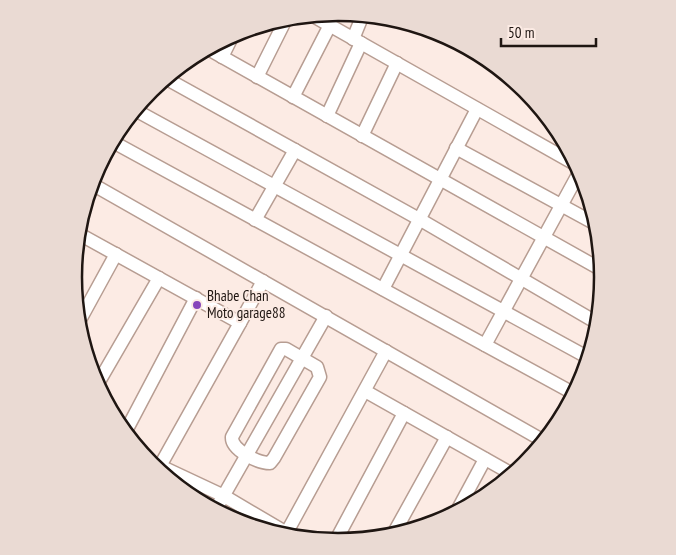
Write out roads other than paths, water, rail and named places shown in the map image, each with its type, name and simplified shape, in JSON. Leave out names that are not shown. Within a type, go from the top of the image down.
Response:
[{"type":"street","points":[[324,22],[565,158]]},
{"type":"street","points":[[327,116],[357,41],[361,22]]},
{"type":"street","points":[[293,97],[330,25]]},
{"type":"street","points":[[257,77],[282,28]]},
{"type":"street","points":[[222,57],[227,47]]},
{"type":"street","points":[[215,53],[594,266]]},
{"type":"street","points":[[362,136],[397,63]]},
{"type":"street","points":[[172,82],[419,219],[590,319]]},
{"type":"street","points":[[382,288],[477,108]]},
{"type":"street","points":[[142,113],[583,355]]},
{"type":"street","points":[[119,145],[568,391]]},
{"type":"street","points":[[456,148],[587,219]]},
{"type":"street","points":[[255,220],[295,150]]},
{"type":"street","points":[[485,345],[575,180]]},
{"type":"street","points":[[98,187],[538,437]]},
{"type":"street","points":[[85,237],[240,323]]},
{"type":"street","points":[[84,312],[116,254]]},
{"type":"street","points":[[102,377],[159,278]]},
{"type":"street","points":[[159,461],[263,281]]},
{"type":"street","points":[[128,424],[196,298]]},
{"type":"street","points":[[219,504],[326,316]]},
{"type":"street","points":[[281,349],[286,349],[302,358],[317,366],[320,377],[279,450],[270,463],[264,463],[235,447],[232,437],[281,349]]},
{"type":"street","points":[[288,529],[386,351]]},
{"type":"street","points":[[365,391],[506,471]]},
{"type":"street","points":[[339,534],[404,413]]},
{"type":"street","points":[[399,526],[447,437]]},
{"type":"street","points":[[462,501],[485,459]]},
{"type":"street","points":[[173,474],[224,496],[275,526]]},
{"type":"place","name":"Bhabe Chan Moto garage88","points":[[197,305]]}]
